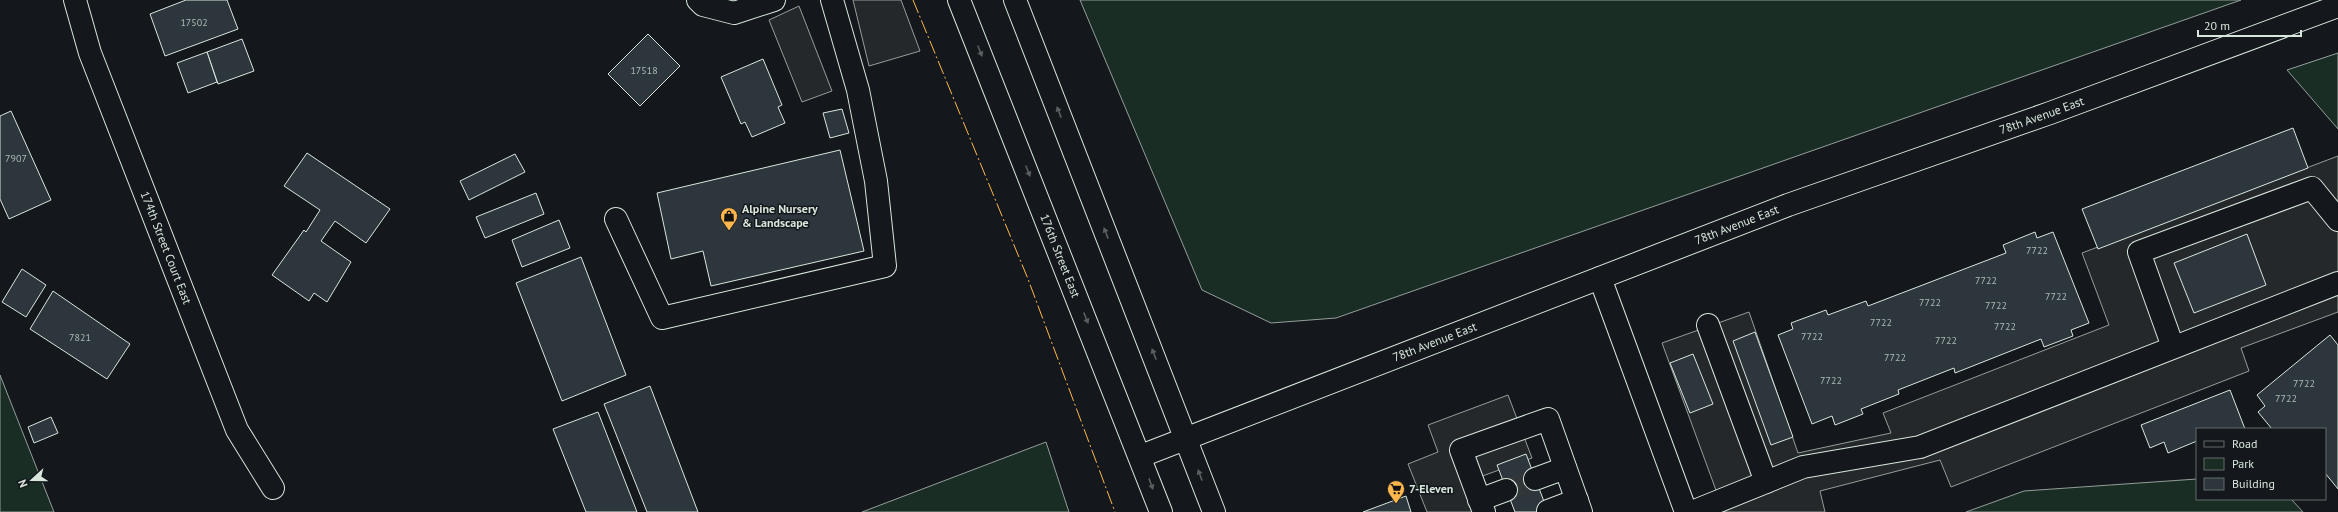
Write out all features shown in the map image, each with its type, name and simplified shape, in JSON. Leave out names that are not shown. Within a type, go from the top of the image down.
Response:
[{"type":"street","name":"174th Street Court East","points":[[75,0],[90,53],[237,430],[272,488]]},
{"type":"street","points":[[698,0],[703,4],[734,13],[774,0]]},
{"type":"street","points":[[616,219],[662,318],[885,266],[873,166],[858,90],[832,0]]},
{"type":"street","name":"176th Street East","points":[[959,0],[1141,456],[1161,512]]},
{"type":"street","points":[[1015,0],[1187,438],[1214,512]]},
{"type":"street","name":"78th Avenue East","points":[[1141,456],[1788,205],[2050,113],[2338,6]]},
{"type":"street","points":[[2173,347],[2138,252],[2312,188],[2338,220]]},
{"type":"street","points":[[1600,278],[1686,512]]},
{"type":"street","points":[[1692,512],[1803,467],[1920,447],[2338,283]]},
{"type":"street","points":[[1708,325],[1766,482]]},
{"type":"street","points":[[1506,490],[1482,506],[1461,450],[1548,419],[1579,506],[1548,512]]},
{"type":"street","points":[[1535,479],[1565,468]]},
{"type":"green space","points":[[1080,0],[2241,0],[1336,318],[1271,323],[1202,290]]},
{"type":"green space","points":[[2338,53],[2338,129],[2287,70]]},
{"type":"green space","points":[[0,375],[54,512],[0,512]]},
{"type":"green space","points":[[1046,442],[1069,512],[862,512]]},
{"type":"green space","points":[[2196,479],[2196,500],[2292,500],[2303,512],[1966,512],[2024,491]]},
{"type":"shaded area","points":[[853,0],[901,0],[920,51],[869,66]]},
{"type":"shaded area","points":[[799,6],[832,91],[802,102],[769,20]]},
{"type":"shaded area","points":[[2338,156],[2338,312],[2241,348],[2249,371],[1951,487],[1940,460],[1820,491],[1825,512],[1724,512],[1662,343],[1749,312],[1798,453],[1891,433],[1883,413],[2109,325],[2082,253]]},
{"type":"shaded area","points":[[1508,395],[1532,458],[1477,478],[1490,512],[1427,512],[1408,464],[1438,452],[1428,425]]},
{"type":"building","points":[[186,0],[227,0],[238,29],[165,56],[150,14]]},
{"type":"building","points":[[648,34],[680,66],[640,106],[608,74]]},
{"type":"building","points":[[242,39],[254,71],[218,84],[207,52]]},
{"type":"building","points":[[207,52],[217,82],[188,93],[177,63]]},
{"type":"building","points":[[763,59],[782,105],[778,107],[785,123],[752,137],[745,122],[741,124],[721,77]]},
{"type":"building","points":[[842,109],[849,133],[830,138],[823,113]]},
{"type":"building","points":[[11,111],[51,200],[9,219],[0,199],[0,116]]},
{"type":"building","points":[[2293,128],[2308,168],[2098,249],[2082,209]]},
{"type":"building","points":[[840,150],[864,251],[711,286],[703,251],[671,259],[657,193]]},
{"type":"building","points":[[307,153],[390,209],[366,243],[335,221],[321,241],[351,262],[327,302],[314,293],[309,301],[272,275],[304,230],[306,232],[320,210],[284,186]]},
{"type":"building","points":[[515,154],[525,172],[469,200],[460,181]]},
{"type":"building","points":[[536,193],[544,214],[485,238],[476,217]]},
{"type":"building","points":[[559,220],[570,248],[522,267],[512,240]]},
{"type":"building","points":[[2035,232],[2037,238],[2053,232],[2089,323],[2071,330],[2073,336],[2044,347],[2041,339],[1955,373],[1954,368],[1898,390],[1899,394],[1861,409],[1863,414],[1835,425],[1832,416],[1812,424],[1778,335],[1793,329],[1791,323],[1826,310],[1828,315],[1866,301],[1868,306],[2006,253],[2003,245]]},
{"type":"building","points":[[2247,234],[2266,285],[2194,313],[2174,263]]},
{"type":"building","points":[[581,257],[626,375],[562,401],[516,283]]},
{"type":"building","points":[[22,269],[46,285],[26,317],[2,302]]},
{"type":"building","points":[[53,291],[130,344],[107,379],[30,329]]},
{"type":"building","points":[[1755,332],[1793,437],[1771,445],[1733,341]]},
{"type":"building","points":[[2330,335],[2338,345],[2338,489],[2326,474],[2326,428],[2271,428],[2258,412],[2265,406],[2257,395]]},
{"type":"building","points":[[1693,354],[1713,404],[1690,413],[1670,363]]},
{"type":"building","points":[[650,386],[698,512],[647,512],[604,404]]},
{"type":"building","points":[[2230,390],[2245,428],[2196,428],[2196,441],[2168,453],[2164,442],[2150,448],[2141,425]]},
{"type":"building","points":[[598,412],[637,512],[586,512],[553,429]]},
{"type":"building","points":[[51,417],[58,433],[34,443],[28,427]]},
{"type":"building","points":[[1526,454],[1548,512],[1515,512],[1497,465]]},
{"type":"building","name":"7-Eleven","points":[[1406,496],[1411,512],[1363,512]]},
{"type":"tunnel","points":[[1506,490],[1535,479]]},
{"type":"power","points":[[913,0],[1028,279],[1115,512]]},
{"type":"place","name":"Alpine Nursery & Landscape","points":[[729,231]]},
{"type":"place","name":"7-Eleven","points":[[1396,504]]}]
